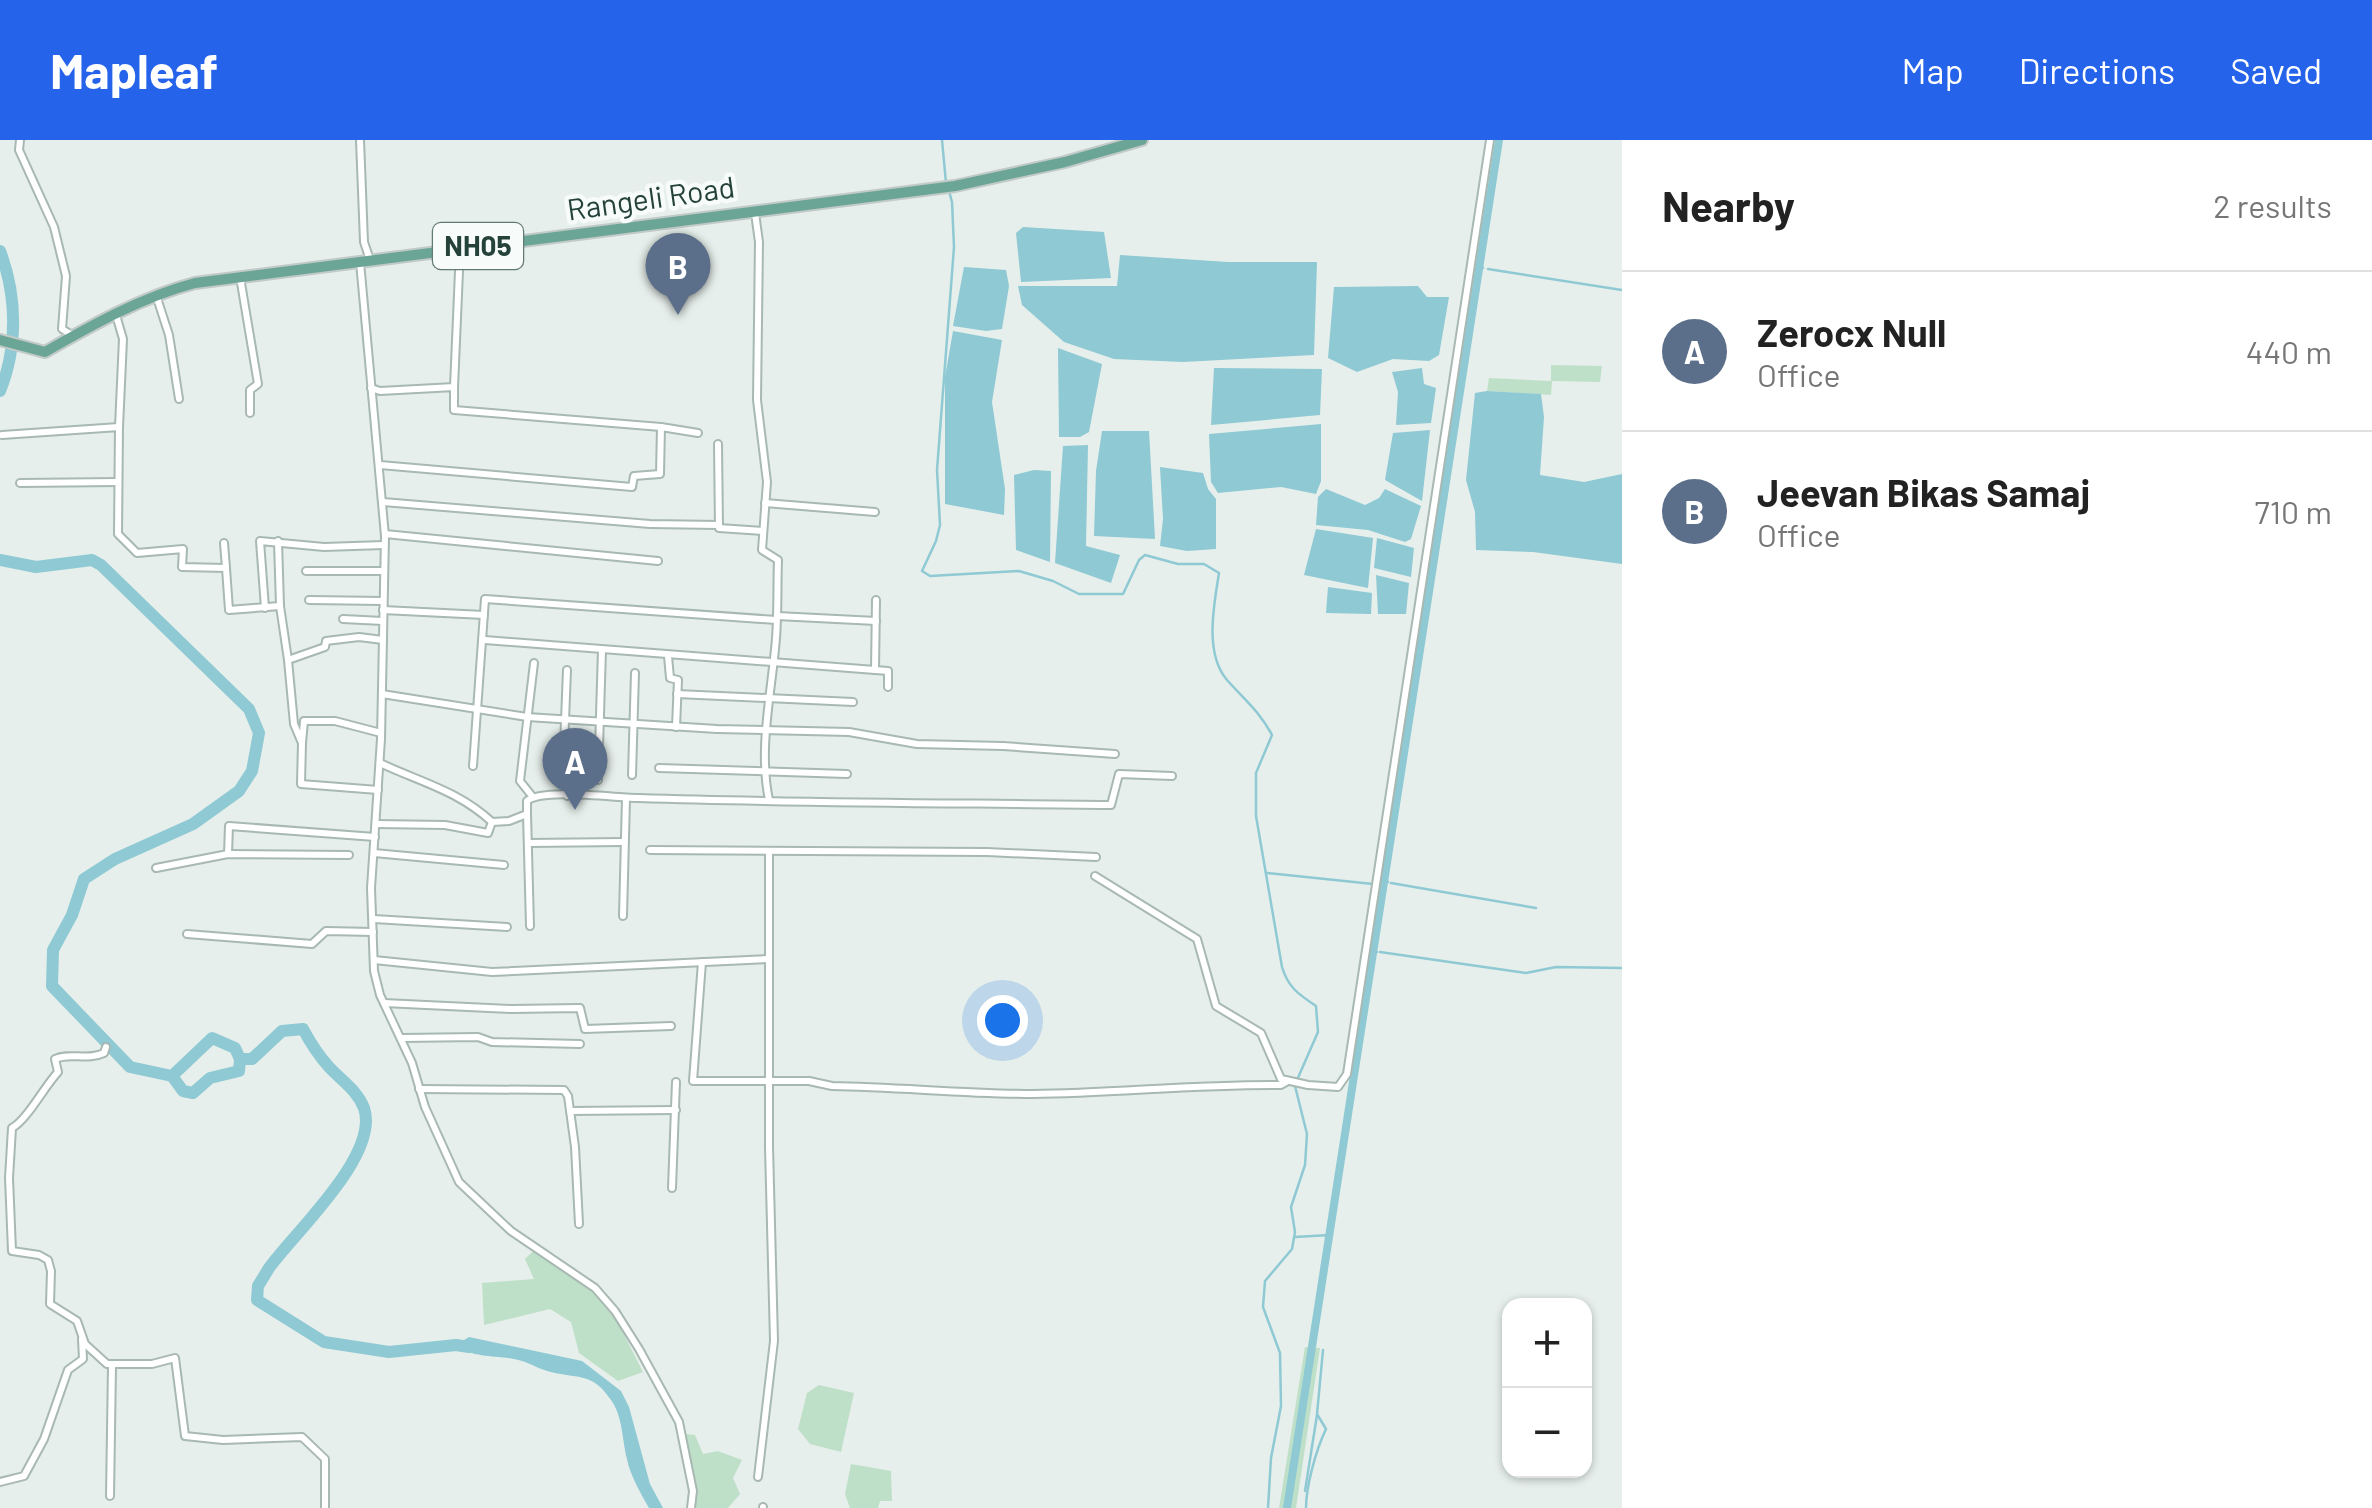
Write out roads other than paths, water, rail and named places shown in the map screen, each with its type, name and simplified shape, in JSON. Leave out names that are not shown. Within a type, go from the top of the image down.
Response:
[{"type":"main road","name":"Rangeli Road","points":[[0,340],[46,352],[156,296],[195,283],[954,186],[1034,170],[1142,140]]},
{"type":"street","points":[[20,140],[19,150],[54,227],[66,276],[62,330],[73,336]]},
{"type":"street","points":[[360,140],[371,388],[384,534],[380,762],[371,888],[374,971],[443,1152],[459,1182],[487,1212],[595,1288],[615,1311],[679,1422],[693,1491],[691,1508]]},
{"type":"street","points":[[1095,876],[1197,939],[1216,1006],[1262,1033],[1281,1079],[1308,1086],[1338,1086],[1347,1074],[1490,140]]},
{"type":"street","points":[[754,210],[760,242],[757,400],[767,482],[762,550],[778,560],[764,771],[769,800]]},
{"type":"street","points":[[460,248],[454,410],[698,433]]},
{"type":"street","points":[[240,277],[258,384],[250,390],[250,413]]},
{"type":"street","points":[[156,296],[169,335],[180,399]]},
{"type":"street","points":[[116,315],[123,339],[118,534],[136,554],[183,549],[182,567],[226,568]]},
{"type":"street","points":[[371,388],[454,386]]},
{"type":"street","points":[[2,435],[119,427]]},
{"type":"street","points":[[380,465],[632,487],[634,476],[660,474],[661,427]]},
{"type":"street","points":[[718,444],[718,528],[763,531]]},
{"type":"street","points":[[20,483],[118,482]]},
{"type":"street","points":[[382,502],[650,524],[719,525]]},
{"type":"street","points":[[765,503],[874,512]]},
{"type":"street","points":[[384,534],[658,562]]},
{"type":"street","points":[[265,608],[260,541],[324,547],[384,545]]},
{"type":"street","points":[[278,542],[280,606],[294,724],[302,743]]},
{"type":"street","points":[[224,544],[229,610],[280,606]]},
{"type":"street","points":[[306,571],[384,571]]},
{"type":"street","points":[[310,600],[484,615]]},
{"type":"street","points":[[473,766],[485,600],[876,621]]},
{"type":"street","points":[[875,670],[876,600]]},
{"type":"street","points":[[342,619],[383,621]]},
{"type":"street","points":[[288,660],[325,647],[326,641],[359,637],[382,640]]},
{"type":"street","points":[[484,640],[888,671],[888,687]]},
{"type":"street","points":[[598,780],[602,650]]},
{"type":"street","points":[[668,656],[670,678],[678,680],[676,727]]},
{"type":"street","points":[[532,796],[520,780],[534,663]]},
{"type":"street","points":[[567,670],[563,720],[563,771],[570,774],[567,796]]},
{"type":"street","points":[[632,775],[635,673]]},
{"type":"street","points":[[382,694],[563,720],[849,732],[918,744],[1115,754]]},
{"type":"street","points":[[677,694],[853,702]]},
{"type":"street","points":[[378,790],[300,784],[302,743],[304,721],[334,721],[381,734]]},
{"type":"street","points":[[380,762],[451,791],[492,822],[527,814]]},
{"type":"street","points":[[660,768],[846,774]]},
{"type":"street","points":[[532,796],[1111,804],[1119,774],[1172,776]]},
{"type":"street","points":[[530,926],[527,814],[532,796]]},
{"type":"street","points":[[624,916],[626,798]]},
{"type":"street","points":[[376,824],[445,825],[488,833],[492,822]]},
{"type":"street","points":[[228,854],[229,826],[376,837]]},
{"type":"street","points":[[528,843],[624,842]]},
{"type":"street","points":[[650,850],[987,852],[1096,857]]},
{"type":"street","points":[[156,868],[228,854],[349,855]]},
{"type":"street","points":[[374,854],[504,865]]},
{"type":"street","points":[[758,1476],[774,1340],[768,1080],[770,855]]},
{"type":"street","points":[[373,919],[507,927]]},
{"type":"street","points":[[187,934],[312,944],[326,931],[374,932]]},
{"type":"street","points":[[374,960],[492,972],[768,959]]},
{"type":"street","points":[[702,962],[693,1081],[768,1080],[999,1094],[1199,1084],[1281,1085],[1289,1080]]},
{"type":"street","points":[[384,1003],[580,1008],[584,1029],[671,1026]]},
{"type":"street","points":[[402,1038],[478,1036],[492,1042],[580,1044]]},
{"type":"street","points":[[0,1482],[24,1476],[44,1439],[68,1370],[83,1359],[77,1321],[50,1304],[48,1260],[12,1250],[12,1128],[20,1124],[58,1072],[55,1059],[92,1058],[104,1053],[106,1047]]},
{"type":"street","points":[[672,1188],[676,1082]]},
{"type":"street","points":[[419,1088],[564,1090],[570,1111],[579,1224]]},
{"type":"street","points":[[570,1111],[676,1110]]},
{"type":"street","points":[[82,1338],[112,1366],[152,1364],[175,1358],[185,1436],[223,1440],[302,1437],[326,1465],[324,1508]]},
{"type":"street","points":[[110,1496],[112,1366]]},
{"type":"water","points":[[1023,227],[1104,232],[1111,278],[1021,282],[1016,233]]},
{"type":"water","points":[[1120,255],[1228,262],[1317,262],[1314,355],[1183,362],[1114,359],[1064,342],[1022,305],[1018,286],[1117,286]]},
{"type":"water","points":[[964,267],[1006,270],[1009,286],[1002,329],[953,326]]},
{"type":"water","points":[[1418,286],[1427,297],[1449,297],[1439,355],[1429,361],[1393,359],[1357,372],[1328,358],[1334,287]]},
{"type":"water","points":[[953,331],[1002,340],[992,402],[1005,489],[1004,515],[945,504],[945,377]]},
{"type":"water","points":[[1058,348],[1102,364],[1089,432],[1080,437],[1059,437]]},
{"type":"water","points":[[1214,368],[1322,369],[1320,415],[1211,425]]},
{"type":"water","points":[[1422,368],[1424,384],[1436,388],[1431,423],[1396,425],[1398,392],[1392,372]]},
{"type":"water","points":[[1475,393],[1541,394],[1544,417],[1540,475],[1584,482],[1622,474],[1622,564],[1533,552],[1476,550],[1475,512],[1466,480]]},
{"type":"water","points":[[1321,424],[1321,481],[1316,494],[1281,487],[1218,493],[1211,482],[1209,434]]},
{"type":"water","points":[[1430,430],[1422,501],[1385,480],[1393,433]]},
{"type":"water","points":[[1102,431],[1149,431],[1155,539],[1094,536]]},
{"type":"water","points":[[1088,445],[1086,546],[1120,555],[1111,583],[1055,563],[1063,446]]},
{"type":"water","points":[[1160,467],[1203,473],[1216,499],[1216,549],[1187,551],[1160,546]]},
{"type":"water","points":[[1051,471],[1050,562],[1016,550],[1014,475]]},
{"type":"water","points":[[1326,489],[1365,505],[1379,498],[1385,489],[1421,506],[1411,539],[1405,542],[1368,530],[1316,525],[1318,497]]},
{"type":"water","points":[[1316,529],[1373,538],[1368,588],[1304,575]]},
{"type":"water","points":[[1377,538],[1414,548],[1411,577],[1374,568]]},
{"type":"water","points":[[1376,575],[1409,583],[1406,614],[1378,614]]},
{"type":"water","points":[[1328,587],[1372,593],[1371,614],[1326,613]]},
{"type":"water","points":[[469,1337],[582,1361],[621,1391],[650,1484],[663,1508],[649,1508],[639,1491],[628,1465],[618,1414],[598,1385],[522,1361],[471,1353],[456,1345]]},
{"type":"waterway","points":[[942,140],[946,183]]},
{"type":"waterway","points":[[1287,1508],[1499,140]]},
{"type":"waterway","points":[[949,191],[954,247],[937,470],[940,525],[922,571],[930,576],[1019,571],[1079,594],[1123,594],[1145,555],[1178,564],[1204,564],[1219,573],[1213,628],[1215,656],[1227,680],[1272,735],[1256,773],[1256,816],[1282,967],[1294,990],[1316,1006],[1318,1032],[1297,1080]]},
{"type":"waterway","points":[[0,251],[10,285],[13,321],[10,357],[0,391]]},
{"type":"waterway","points":[[1478,268],[1483,268]]},
{"type":"waterway","points":[[1488,269],[1622,290]]},
{"type":"waterway","points":[[0,560],[36,567],[92,560],[101,565],[249,709],[259,733],[252,771],[239,791],[193,824],[115,859],[84,879],[72,915],[53,950],[52,986],[130,1067],[172,1076],[212,1038],[235,1048],[240,1059],[252,1059],[282,1031],[303,1029],[329,1067],[361,1102],[366,1127],[348,1170],[269,1268],[258,1286],[257,1300],[324,1342],[389,1352],[469,1347]]},
{"type":"waterway","points":[[1267,873],[1373,884]]},
{"type":"waterway","points":[[1391,883],[1536,908]]},
{"type":"waterway","points":[[1373,951],[1377,952]]},
{"type":"waterway","points":[[1380,952],[1526,973],[1556,967],[1622,968]]},
{"type":"waterway","points":[[172,1076],[183,1091],[193,1093],[210,1078],[239,1071],[240,1059]]},
{"type":"waterway","points":[[1268,1508],[1271,1458],[1281,1406],[1280,1353],[1263,1307],[1265,1281],[1292,1249],[1295,1232],[1291,1207],[1305,1165],[1307,1134],[1295,1086]]},
{"type":"waterway","points":[[1295,1237],[1330,1235]]},
{"type":"waterway","points":[[1306,1508],[1312,1468],[1326,1429],[1317,1414],[1323,1350]]},
{"type":"waterway","points":[[1305,1491],[1317,1415]]},
{"type":"place","name":"Jeevan Bikas Samaj","points":[[678,315]]},
{"type":"place","name":"Zerocx Null","points":[[575,810]]}]
